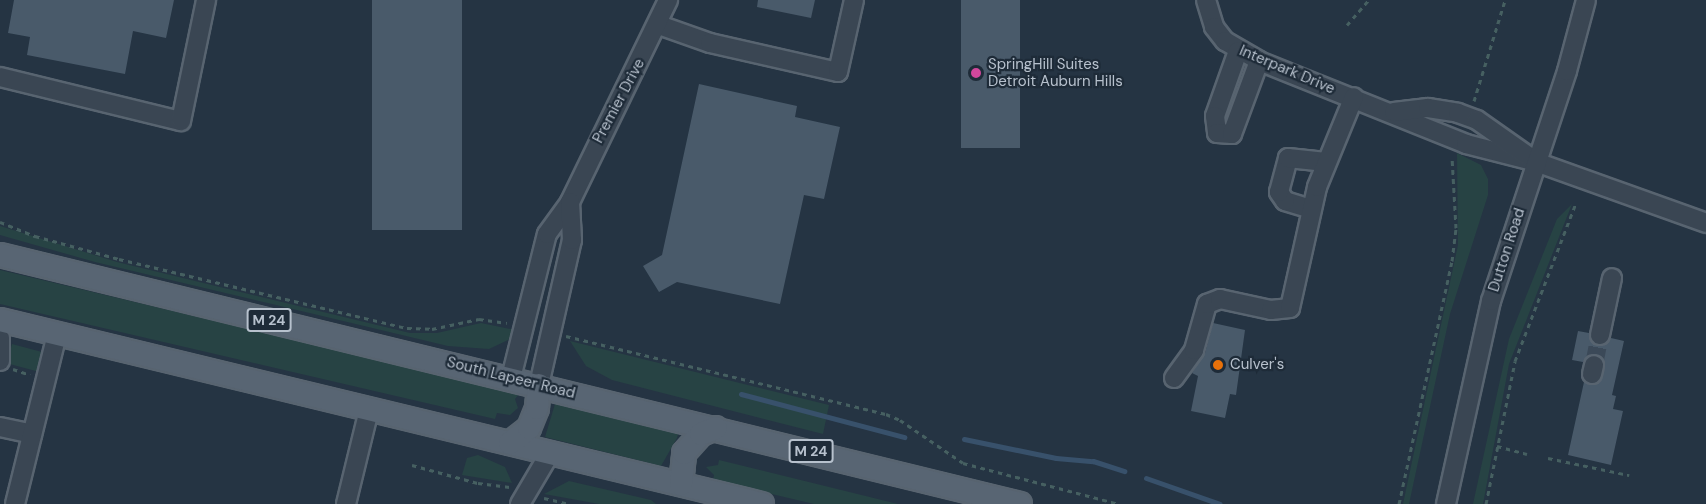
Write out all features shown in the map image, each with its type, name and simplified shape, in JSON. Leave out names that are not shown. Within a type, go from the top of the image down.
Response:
[{"type":"main road","name":"South Lapeer Road","points":[[0,255],[1020,504]]},
{"type":"main road","points":[[0,320],[762,504]]},
{"type":"main road","points":[[510,443],[529,428],[537,408],[539,385]]},
{"type":"main road","points":[[681,484],[684,453],[700,434],[716,428]]},
{"type":"street","points":[[0,77],[181,121],[206,0]]},
{"type":"street","name":"Premier Drive","points":[[511,378],[547,234],[570,202],[594,147],[659,24],[668,0]]},
{"type":"street","points":[[659,24],[710,43],[838,72],[854,0]]},
{"type":"street","name":"Interpark Drive","points":[[1206,0],[1214,27],[1238,51],[1259,61],[1394,112],[1422,128],[1466,144],[1536,162],[1706,223]]},
{"type":"street","name":"Dutton Road","points":[[1446,504],[1491,301],[1586,0]]},
{"type":"street","points":[[1238,51],[1215,116],[1217,133],[1232,134],[1259,61]]},
{"type":"street","points":[[1174,378],[1194,350],[1207,304],[1220,300],[1271,310],[1290,308],[1311,209],[1326,162],[1354,98]]},
{"type":"street","name":"Interpark Drive","points":[[1394,112],[1428,108],[1458,113],[1477,120],[1536,162]]},
{"type":"street","points":[[1311,209],[1285,201],[1279,192],[1288,158],[1326,162]]},
{"type":"street","name":"Premier Drive","points":[[539,385],[572,240],[570,202]]},
{"type":"street","points":[[1600,335],[1612,278]]},
{"type":"street","points":[[15,504],[57,334]]},
{"type":"street","points":[[0,338],[0,361]]},
{"type":"street","points":[[346,504],[369,410]]},
{"type":"street","points":[[0,428],[32,435]]},
{"type":"street","points":[[523,498],[550,453]]},
{"type":"path","points":[[1347,26],[1369,0]]},
{"type":"path","points":[[1477,95],[1505,0]]},
{"type":"path","points":[[1399,504],[1452,261],[1456,228],[1451,160]]},
{"type":"path","points":[[1486,504],[1515,361],[1576,203]]},
{"type":"path","points":[[0,222],[35,236],[119,258],[407,328],[432,329],[479,319],[516,325]]},
{"type":"path","points":[[567,337],[886,414],[900,420],[963,464],[1119,504]]},
{"type":"path","points":[[1497,446],[1527,454]]},
{"type":"path","points":[[1548,458],[1629,475]]},
{"type":"path","points":[[412,465],[523,498],[568,504]]},
{"type":"green space","points":[[1457,153],[1481,165],[1488,179],[1488,195],[1450,314],[1409,504],[1403,504],[1458,245]]},
{"type":"green space","points":[[1572,204],[1509,364],[1483,504],[1473,504],[1509,339],[1557,219]]},
{"type":"green space","points":[[0,226],[117,262],[410,333],[437,333],[481,323],[515,330],[508,340],[489,349],[448,346],[95,262],[0,235]]},
{"type":"green space","points":[[0,270],[514,392],[519,394],[515,399],[518,408],[510,415],[497,413],[495,419],[0,304]]},
{"type":"green space","points":[[570,341],[829,405],[823,434],[612,380],[586,366]]},
{"type":"green space","points":[[12,344],[42,352],[37,371],[7,363]]},
{"type":"green space","points":[[555,404],[678,434],[677,438],[661,466],[545,437]]},
{"type":"green space","points":[[478,455],[505,467],[512,483],[462,475],[467,458]]},
{"type":"green space","points":[[719,460],[898,504],[814,504],[713,480],[714,475],[706,467],[718,465]]},
{"type":"green space","points":[[569,481],[651,500],[656,504],[599,504],[544,494]]},
{"type":"building","points":[[14,0],[174,0],[166,38],[133,31],[125,74],[27,55],[30,37],[8,33]]},
{"type":"building","points":[[372,0],[462,0],[462,230],[372,230]]},
{"type":"building","points":[[758,0],[815,0],[811,18],[757,7]]},
{"type":"building","name":"SpringHill Suites Detroit Auburn Hills","points":[[961,0],[1020,0],[1020,148],[961,148]]},
{"type":"building","points":[[699,84],[797,106],[795,117],[840,127],[824,199],[804,195],[780,304],[677,282],[659,292],[643,266],[662,255]]},
{"type":"building","name":"Culver's","points":[[1213,323],[1245,330],[1236,395],[1230,394],[1225,418],[1191,411],[1198,376],[1192,373],[1205,353]]},
{"type":"building","points":[[1578,331],[1589,333],[1597,346],[1604,345],[1611,338],[1624,341],[1612,395],[1616,396],[1613,409],[1623,411],[1611,465],[1568,455],[1584,382],[1590,385],[1600,382],[1605,367],[1597,354],[1590,355],[1583,362],[1572,360]]},
{"type":"waterway","points":[[741,394],[904,437]]},
{"type":"waterway","points":[[964,439],[1056,458],[1093,461],[1124,471]]},
{"type":"waterway","points":[[1146,478],[1220,504]]},
{"type":"tunnel","points":[[1594,365],[1600,335]]},
{"type":"place","name":"SpringHill Suites Detroit Auburn Hills","points":[[976,73]]},
{"type":"place","name":"Culver's","points":[[1218,365]]}]
